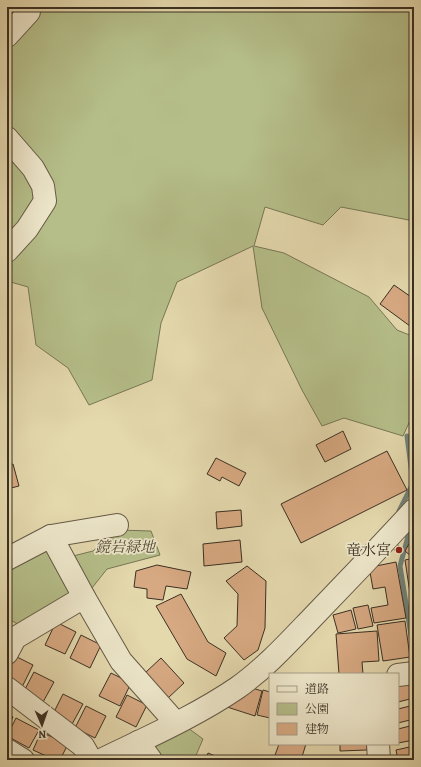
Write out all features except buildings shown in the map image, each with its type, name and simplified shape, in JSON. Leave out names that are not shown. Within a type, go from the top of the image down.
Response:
[{"type":"street","points":[[7,36],[29,12]]},
{"type":"street","points":[[7,138],[33,168],[43,186],[45,201],[27,229],[7,250]]},
{"type":"street","points":[[101,760],[176,723],[238,688],[289,641],[414,510]]},
{"type":"street","points":[[7,558],[51,536],[117,525]]},
{"type":"street","points":[[51,536],[121,661],[176,723]]},
{"type":"street","points":[[7,653],[15,638],[84,597]]},
{"type":"street","points":[[7,688],[83,746],[91,760]]},
{"type":"street","points":[[138,742],[151,760]]},
{"type":"street","points":[[378,745],[378,760]]},
{"type":"street","points":[[7,750],[23,760]]},
{"type":"green space","points":[[7,7],[414,7],[414,221],[341,207],[323,225],[265,207],[254,246],[284,253],[369,297],[397,330],[412,336],[414,335],[414,412],[403,436],[344,418],[322,426],[302,390],[262,308],[253,246],[177,282],[161,323],[152,380],[89,405],[68,368],[36,345],[28,287],[7,281]]},
{"type":"green space","name":"鏡岩緑地","points":[[119,530],[151,531],[160,555],[107,569],[88,593],[69,557],[93,551]]},
{"type":"green space","points":[[48,549],[73,592],[21,626],[7,618],[7,572]]},
{"type":"green space","points":[[184,725],[203,739],[194,760],[159,760],[148,743]]},
{"type":"waterway","points":[[399,511],[413,483],[407,436]]},
{"type":"waterway","points":[[410,529],[400,566],[414,654]]},
{"type":"place","name":"竜水宮","points":[[399,550]]}]
